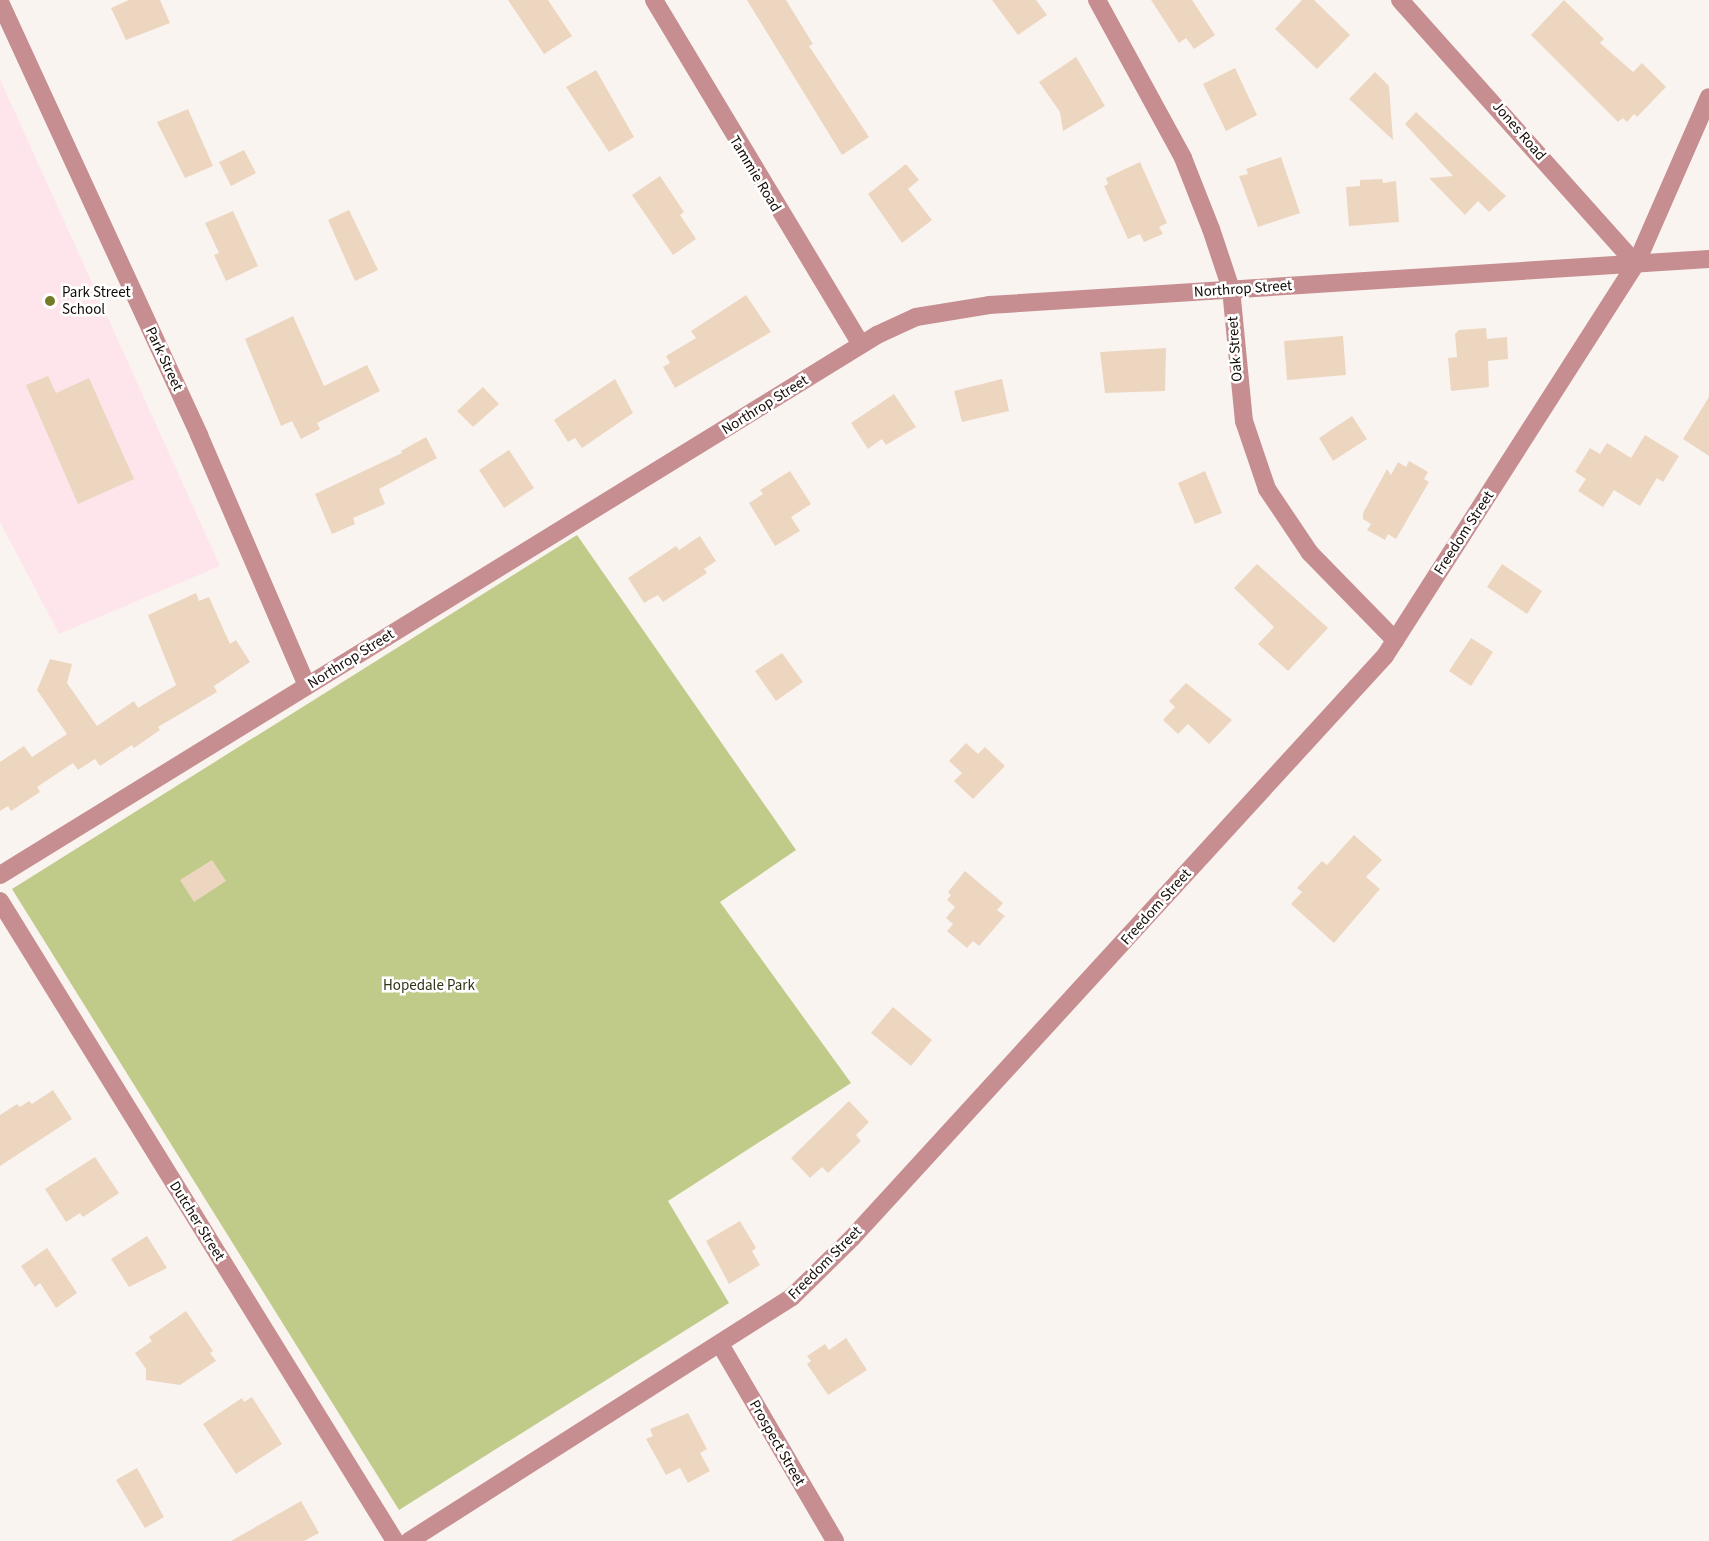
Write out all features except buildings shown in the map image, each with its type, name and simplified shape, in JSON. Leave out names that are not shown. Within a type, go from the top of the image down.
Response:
[{"type":"street","name":"Tammie Road","points":[[654,0],[704,90],[861,345]]},
{"type":"street","name":"Oak Street","points":[[1097,0],[1183,158],[1231,289],[1240,405],[1267,489],[1310,553],[1395,640]]},
{"type":"street","name":"Jones Road","points":[[1400,0],[1636,264]]},
{"type":"street","name":"Park Street","points":[[0,2],[199,435],[307,686]]},
{"type":"street","name":"Freedom Street","points":[[409,1541],[792,1297],[852,1238],[1385,656],[1636,264],[1709,97]]},
{"type":"street","name":"Northrop Street","points":[[0,875],[861,345],[904,321],[956,308],[1709,259]]},
{"type":"street","name":"Dutcher Street","points":[[0,901],[395,1541]]},
{"type":"street","name":"Prospect Street","points":[[720,1344],[835,1541]]},
{"type":"shaded area","name":"Park Street School","points":[[0,79],[220,566],[59,634],[0,522]]},
{"type":"green space","name":"Hopedale Park","points":[[577,535],[796,850],[720,902],[851,1083],[668,1201],[729,1303],[399,1510],[12,889]]},
{"type":"place","name":"Park Street School","points":[[50,301]]}]
